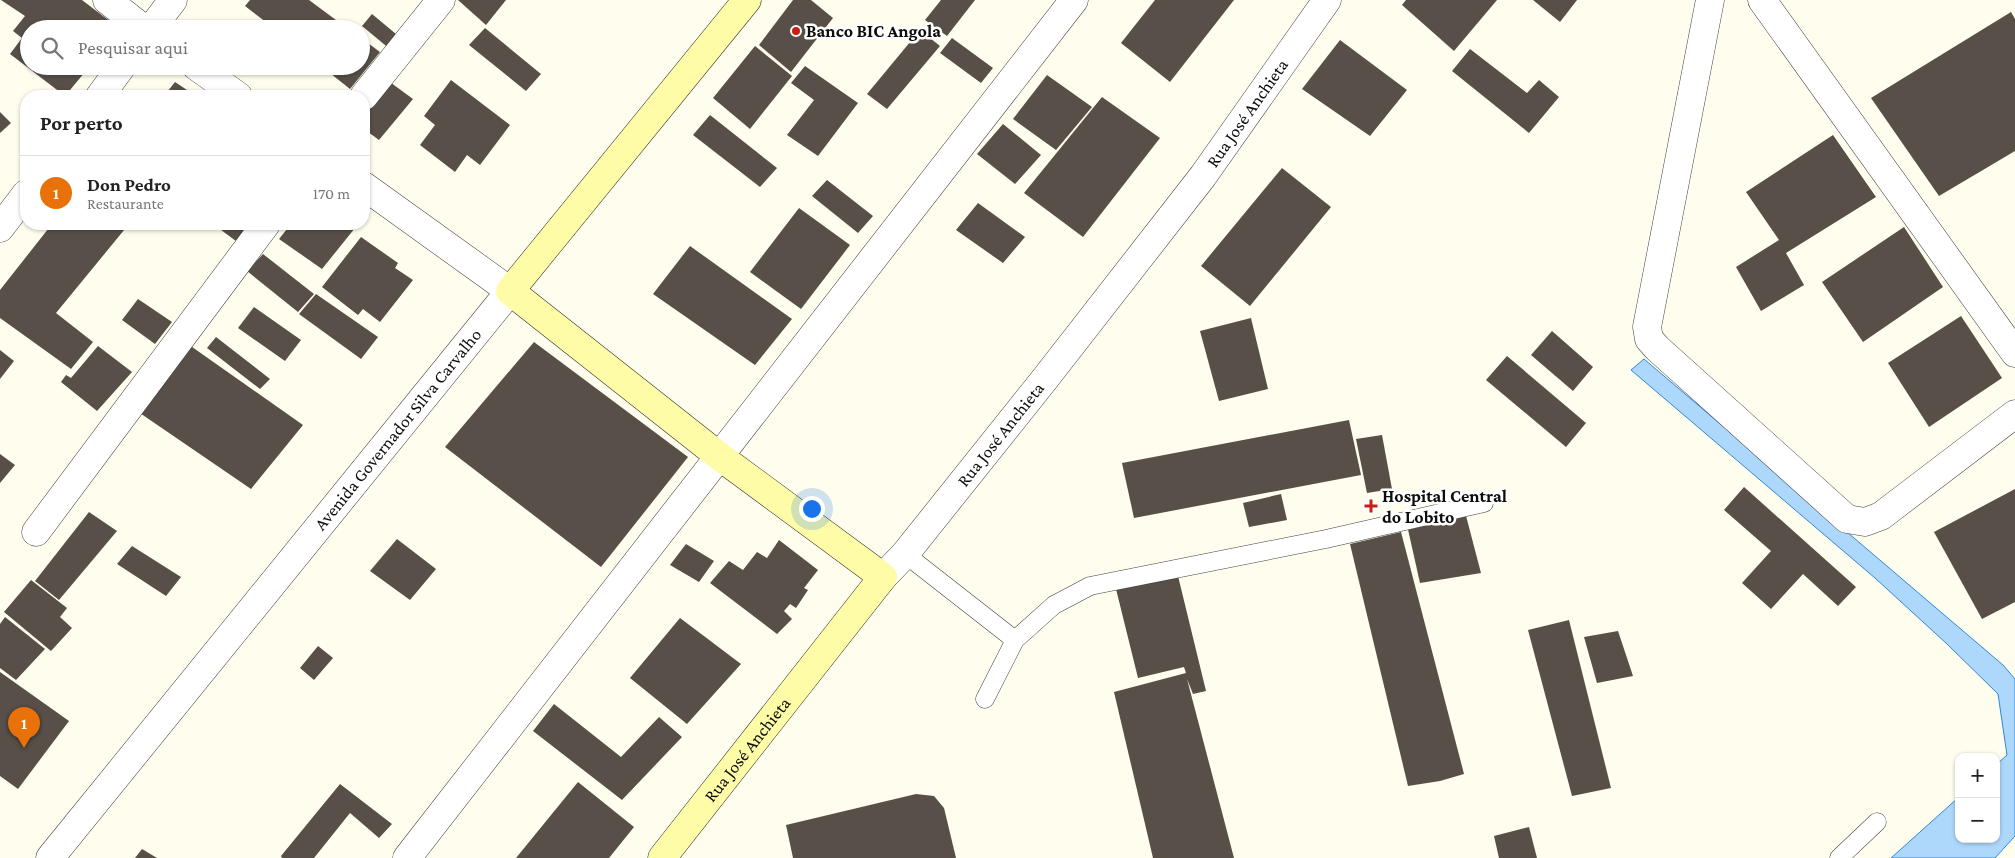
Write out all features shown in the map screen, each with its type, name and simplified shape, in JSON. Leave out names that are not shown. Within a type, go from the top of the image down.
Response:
[{"type":"street","points":[[107,0],[133,20]]},
{"type":"street","points":[[158,20],[173,0]]},
{"type":"street","points":[[369,90],[440,0]]},
{"type":"street","name":"Avenida Governador Silva Carvalho","points":[[50,858],[747,0]]},
{"type":"street","points":[[407,858],[1074,0]]},
{"type":"street","name":"Rua José Anchieta","points":[[662,858],[883,577],[905,554],[1044,380],[1202,176],[1327,0]]},
{"type":"street","points":[[1710,0],[1647,327],[1649,339],[1847,519],[1865,522],[1881,516],[2015,414]]},
{"type":"street","points":[[1762,0],[2015,353]]},
{"type":"street","points":[[104,90],[115,75]]},
{"type":"street","points":[[209,75],[230,90]]},
{"type":"street","points":[[370,190],[510,291],[719,456],[883,577]]},
{"type":"street","points":[[0,228],[20,202]]},
{"type":"street","points":[[36,532],[262,230]]},
{"type":"lane","points":[[985,699],[1015,640],[1054,605],[1090,586],[1326,539],[1484,503]]},
{"type":"lane","points":[[905,554],[1015,640]]},
{"type":"lane","points":[[1839,858],[1877,822]]},
{"type":"water","points":[[1644,359],[2003,665],[2015,679],[2015,836],[1995,858],[1891,858],[1955,801],[1955,843],[2000,843],[2000,761],[2007,755],[1998,694],[1875,578],[1631,370]]},
{"type":"building","points":[[1,0],[82,0],[108,20],[22,20],[25,16]]},
{"type":"building","points":[[250,0],[309,0],[336,20],[263,20],[245,6]]},
{"type":"building","points":[[458,0],[506,0],[486,25]]},
{"type":"building","name":"Banco BIC Angola","points":[[793,0],[811,0],[833,18],[791,72],[759,45]]},
{"type":"building","points":[[941,0],[975,0],[947,36],[925,20]]},
{"type":"building","points":[[1155,0],[1234,0],[1170,82],[1121,43]]},
{"type":"building","points":[[1406,0],[1497,0],[1454,51],[1402,5]]},
{"type":"building","points":[[1533,0],[1577,0],[1560,22]]},
{"type":"building","points":[[2011,12],[2015,19],[2015,151],[1939,196],[1871,98]]},
{"type":"building","points":[[372,14],[402,39],[391,50],[370,33],[370,20],[367,20]]},
{"type":"building","points":[[20,22],[20,36],[13,31]]},
{"type":"building","points":[[485,28],[541,74],[526,91],[469,45]]},
{"type":"building","points":[[920,30],[940,46],[887,109],[867,94]]},
{"type":"building","points":[[952,38],[993,68],[981,83],[940,53]]},
{"type":"building","points":[[1340,40],[1407,90],[1370,136],[1302,89]]},
{"type":"building","points":[[20,41],[20,62],[10,54]]},
{"type":"building","points":[[370,45],[380,52],[370,64]]},
{"type":"building","points":[[755,46],[792,76],[750,129],[713,98]]},
{"type":"building","points":[[1470,49],[1527,93],[1539,80],[1559,97],[1529,133],[1452,71]]},
{"type":"building","points":[[805,66],[858,103],[818,156],[787,135],[814,100],[791,83]]},
{"type":"building","points":[[38,75],[82,75],[70,90],[57,90]]},
{"type":"building","points":[[332,75],[361,75],[350,89]]},
{"type":"building","points":[[1047,75],[1092,107],[1056,150],[1013,119]]},
{"type":"building","points":[[383,77],[413,99],[379,140],[370,133],[370,94]]},
{"type":"building","points":[[451,80],[510,125],[480,165],[467,155],[455,172],[420,145],[435,125],[424,116]]},
{"type":"building","points":[[175,82],[187,90],[169,90]]},
{"type":"building","points":[[1102,97],[1160,138],[1083,237],[1024,193]]},
{"type":"building","points":[[0,112],[11,123],[0,133]]},
{"type":"building","points":[[710,115],[777,168],[760,187],[693,135]]},
{"type":"building","points":[[1003,124],[1041,155],[1015,184],[977,154]]},
{"type":"building","points":[[1833,135],[1876,197],[1786,253],[1804,285],[1761,311],[1736,267],[1779,240],[1746,192]]},
{"type":"building","points":[[1282,168],[1331,207],[1250,306],[1201,266]]},
{"type":"building","points":[[827,180],[873,216],[858,233],[812,196]]},
{"type":"building","points":[[978,203],[1025,237],[1003,263],[956,230]]},
{"type":"building","points":[[799,208],[850,245],[801,309],[750,272]]},
{"type":"building","points":[[1904,227],[1943,287],[1863,342],[1822,282]]},
{"type":"building","points":[[47,230],[124,230],[56,313],[93,342],[71,369],[0,318],[0,290]]},
{"type":"building","points":[[221,230],[248,230],[240,244]]},
{"type":"building","points":[[286,230],[353,230],[322,269],[279,239]]},
{"type":"building","points":[[361,237],[398,263],[395,268],[413,280],[380,322],[363,309],[358,315],[322,287]]},
{"type":"building","points":[[690,246],[792,319],[755,365],[653,294]]},
{"type":"building","points":[[263,254],[314,294],[298,312],[247,271]]},
{"type":"building","points":[[316,294],[378,337],[361,359],[299,314]]},
{"type":"building","points":[[138,299],[172,322],[155,344],[122,320]]},
{"type":"building","points":[[254,307],[301,340],[285,361],[238,328]]},
{"type":"building","points":[[1961,316],[2002,378],[1929,427],[1888,363]]},
{"type":"building","points":[[1251,318],[1268,389],[1219,401],[1200,331]]},
{"type":"building","points":[[1552,331],[1593,367],[1573,391],[1531,355]]},
{"type":"building","points":[[216,337],[270,379],[260,389],[207,348]]},
{"type":"building","points":[[185,342],[303,425],[251,489],[134,409]]},
{"type":"building","points":[[534,342],[688,457],[601,567],[445,447]]},
{"type":"building","points":[[98,346],[132,372],[97,411],[61,382],[66,375],[71,378]]},
{"type":"building","points":[[0,350],[14,361],[0,379]]},
{"type":"building","points":[[1507,356],[1586,423],[1566,447],[1486,380]]},
{"type":"building","points":[[1349,420],[1361,475],[1134,518],[1122,463]]},
{"type":"building","points":[[1382,435],[1392,489],[1367,493],[1356,439]]},
{"type":"building","points":[[0,454],[15,465],[0,483]]},
{"type":"building","points":[[1744,487],[1856,587],[1838,606],[1803,574],[1771,609],[1742,583],[1771,551],[1724,510]]},
{"type":"building","points":[[2015,489],[2015,602],[1982,619],[1934,532]]},
{"type":"building","points":[[1281,494],[1287,520],[1249,527],[1243,503]]},
{"type":"building","points":[[89,512],[117,531],[59,600],[35,581]]},
{"type":"building","points":[[1465,512],[1481,573],[1420,583],[1407,525]]},
{"type":"building","points":[[1401,532],[1464,774],[1440,781],[1408,786],[1350,544]]},
{"type":"building","points":[[397,539],[436,569],[410,600],[370,571]]},
{"type":"building","points":[[779,540],[818,570],[804,588],[808,590],[796,608],[790,604],[784,611],[792,619],[777,634],[710,583],[729,561],[743,570],[757,552],[767,558]]},
{"type":"building","points":[[686,544],[714,561],[699,582],[670,565]]},
{"type":"building","points":[[132,546],[181,577],[166,596],[117,564]]},
{"type":"building","points":[[1178,576],[1206,691],[1193,694],[1187,679],[1234,858],[1153,858],[1114,692],[1186,673],[1184,667],[1138,678],[1116,589]]},
{"type":"building","points":[[31,580],[67,608],[60,617],[72,628],[51,651],[4,612]]},
{"type":"building","points":[[5,617],[45,649],[16,680],[0,668],[0,624]]},
{"type":"building","points":[[680,618],[741,664],[687,724],[630,678]]},
{"type":"building","points":[[1569,620],[1611,788],[1572,796],[1528,630]]},
{"type":"building","points":[[1618,631],[1633,676],[1597,683],[1584,637]]},
{"type":"building","points":[[318,646],[333,658],[314,680],[300,668]]},
{"type":"building","points":[[0,672],[69,721],[18,789],[0,776]]},
{"type":"building","points":[[554,704],[621,757],[659,717],[682,737],[622,800],[533,731]]},
{"type":"building","points":[[578,782],[634,827],[609,858],[516,858]]},
{"type":"building","points":[[340,784],[392,824],[379,838],[350,813],[314,858],[282,858],[281,856]]},
{"type":"building","points":[[916,794],[934,796],[944,808],[956,858],[793,858],[786,825]]},
{"type":"building","points":[[1529,827],[1537,858],[1499,858],[1494,836]]},
{"type":"building","points":[[142,849],[157,858],[135,858]]},
{"type":"place","name":"Banco BIC Angola","points":[[796,31]]},
{"type":"place","name":"Hospital Central do Lobito","points":[[1371,506]]},
{"type":"place","name":"Don Pedro","points":[[24,748]]}]
